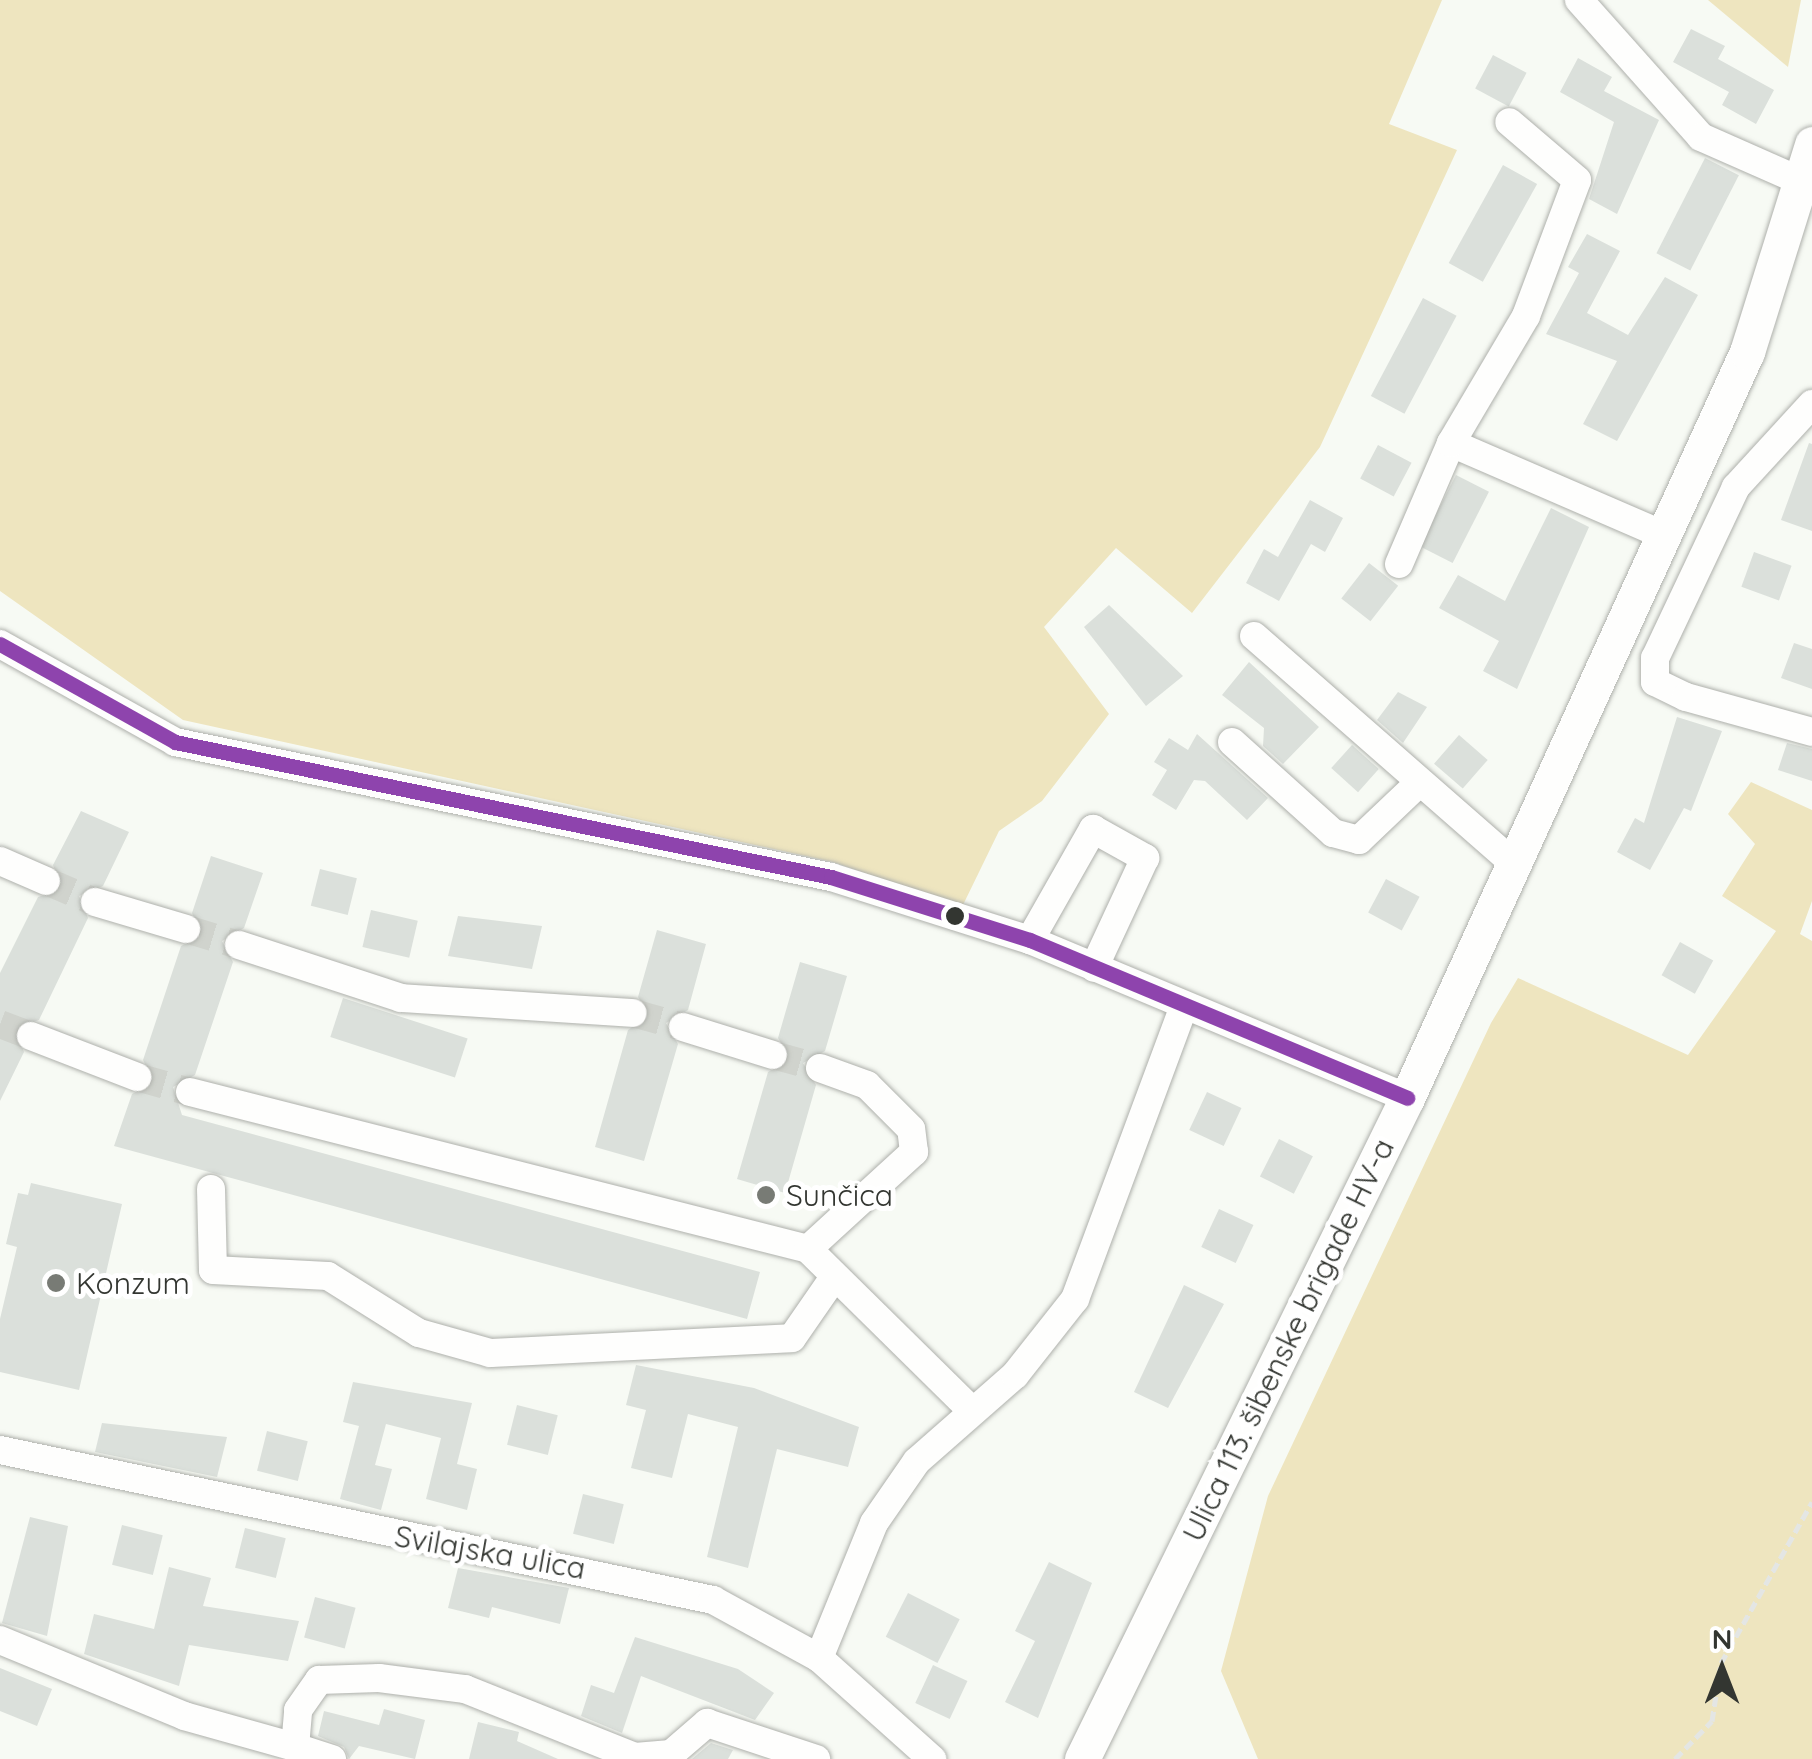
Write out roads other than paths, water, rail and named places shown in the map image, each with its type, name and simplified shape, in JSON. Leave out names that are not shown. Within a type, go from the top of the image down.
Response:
[{"type":"main road","name":"Ulica 113. šibenske brigade HV-a","points":[[1082,1759],[1407,1098],[1747,352],[1812,144]]},
{"type":"street","points":[[1579,0],[1701,137],[1802,182]]},
{"type":"street","points":[[1399,564],[1451,442],[1526,316],[1576,180],[1509,122]]},
{"type":"street","points":[[1812,404],[1736,487],[1654,658],[1655,682],[1812,732]]},
{"type":"street","points":[[1451,442],[1664,535]]},
{"type":"street","points":[[1254,636],[1514,864]]},
{"type":"street","points":[[0,644],[175,742],[831,877],[1030,940],[1407,1098]]},
{"type":"street","points":[[1232,742],[1333,834],[1359,840],[1420,782]]},
{"type":"street","points":[[1030,940],[1093,829],[1145,858],[1094,968]]},
{"type":"street","points":[[0,861],[46,881]]},
{"type":"street","points":[[96,902],[186,928]]},
{"type":"street","points":[[239,945],[401,998],[633,1013]]},
{"type":"street","points":[[819,1658],[874,1523],[969,1408],[1016,1375],[1075,1298],[1184,1006]]},
{"type":"street","points":[[683,1027],[774,1054]]},
{"type":"street","points":[[31,1036],[137,1078]]},
{"type":"street","points":[[808,1249],[914,1152],[910,1128],[867,1085],[820,1068]]},
{"type":"street","points":[[190,1092],[808,1249],[969,1408]]},
{"type":"street","points":[[212,1189],[213,1270],[328,1276],[420,1333],[490,1352],[792,1338],[835,1276]]},
{"type":"street","name":"Svilajska ulica","points":[[0,1450],[278,1515],[623,1576],[713,1600],[819,1658],[921,1755]]},
{"type":"street","points":[[0,1640],[184,1716],[332,1759]]},
{"type":"street","points":[[295,1747],[298,1710],[319,1680],[379,1678],[465,1688],[635,1757],[671,1754],[708,1723],[816,1759]]},
{"type":"tunnel","points":[[46,881],[95,902]]},
{"type":"tunnel","points":[[186,929],[239,945]]},
{"type":"tunnel","points":[[633,1013],[683,1027]]},
{"type":"tunnel","points":[[0,1024],[31,1036]]},
{"type":"tunnel","points":[[773,1055],[820,1068]]},
{"type":"tunnel","points":[[137,1077],[190,1092]]},
{"type":"place","name":"Sunčica","points":[[766,1195]]},
{"type":"place","name":"Konzum","points":[[56,1283]]}]
